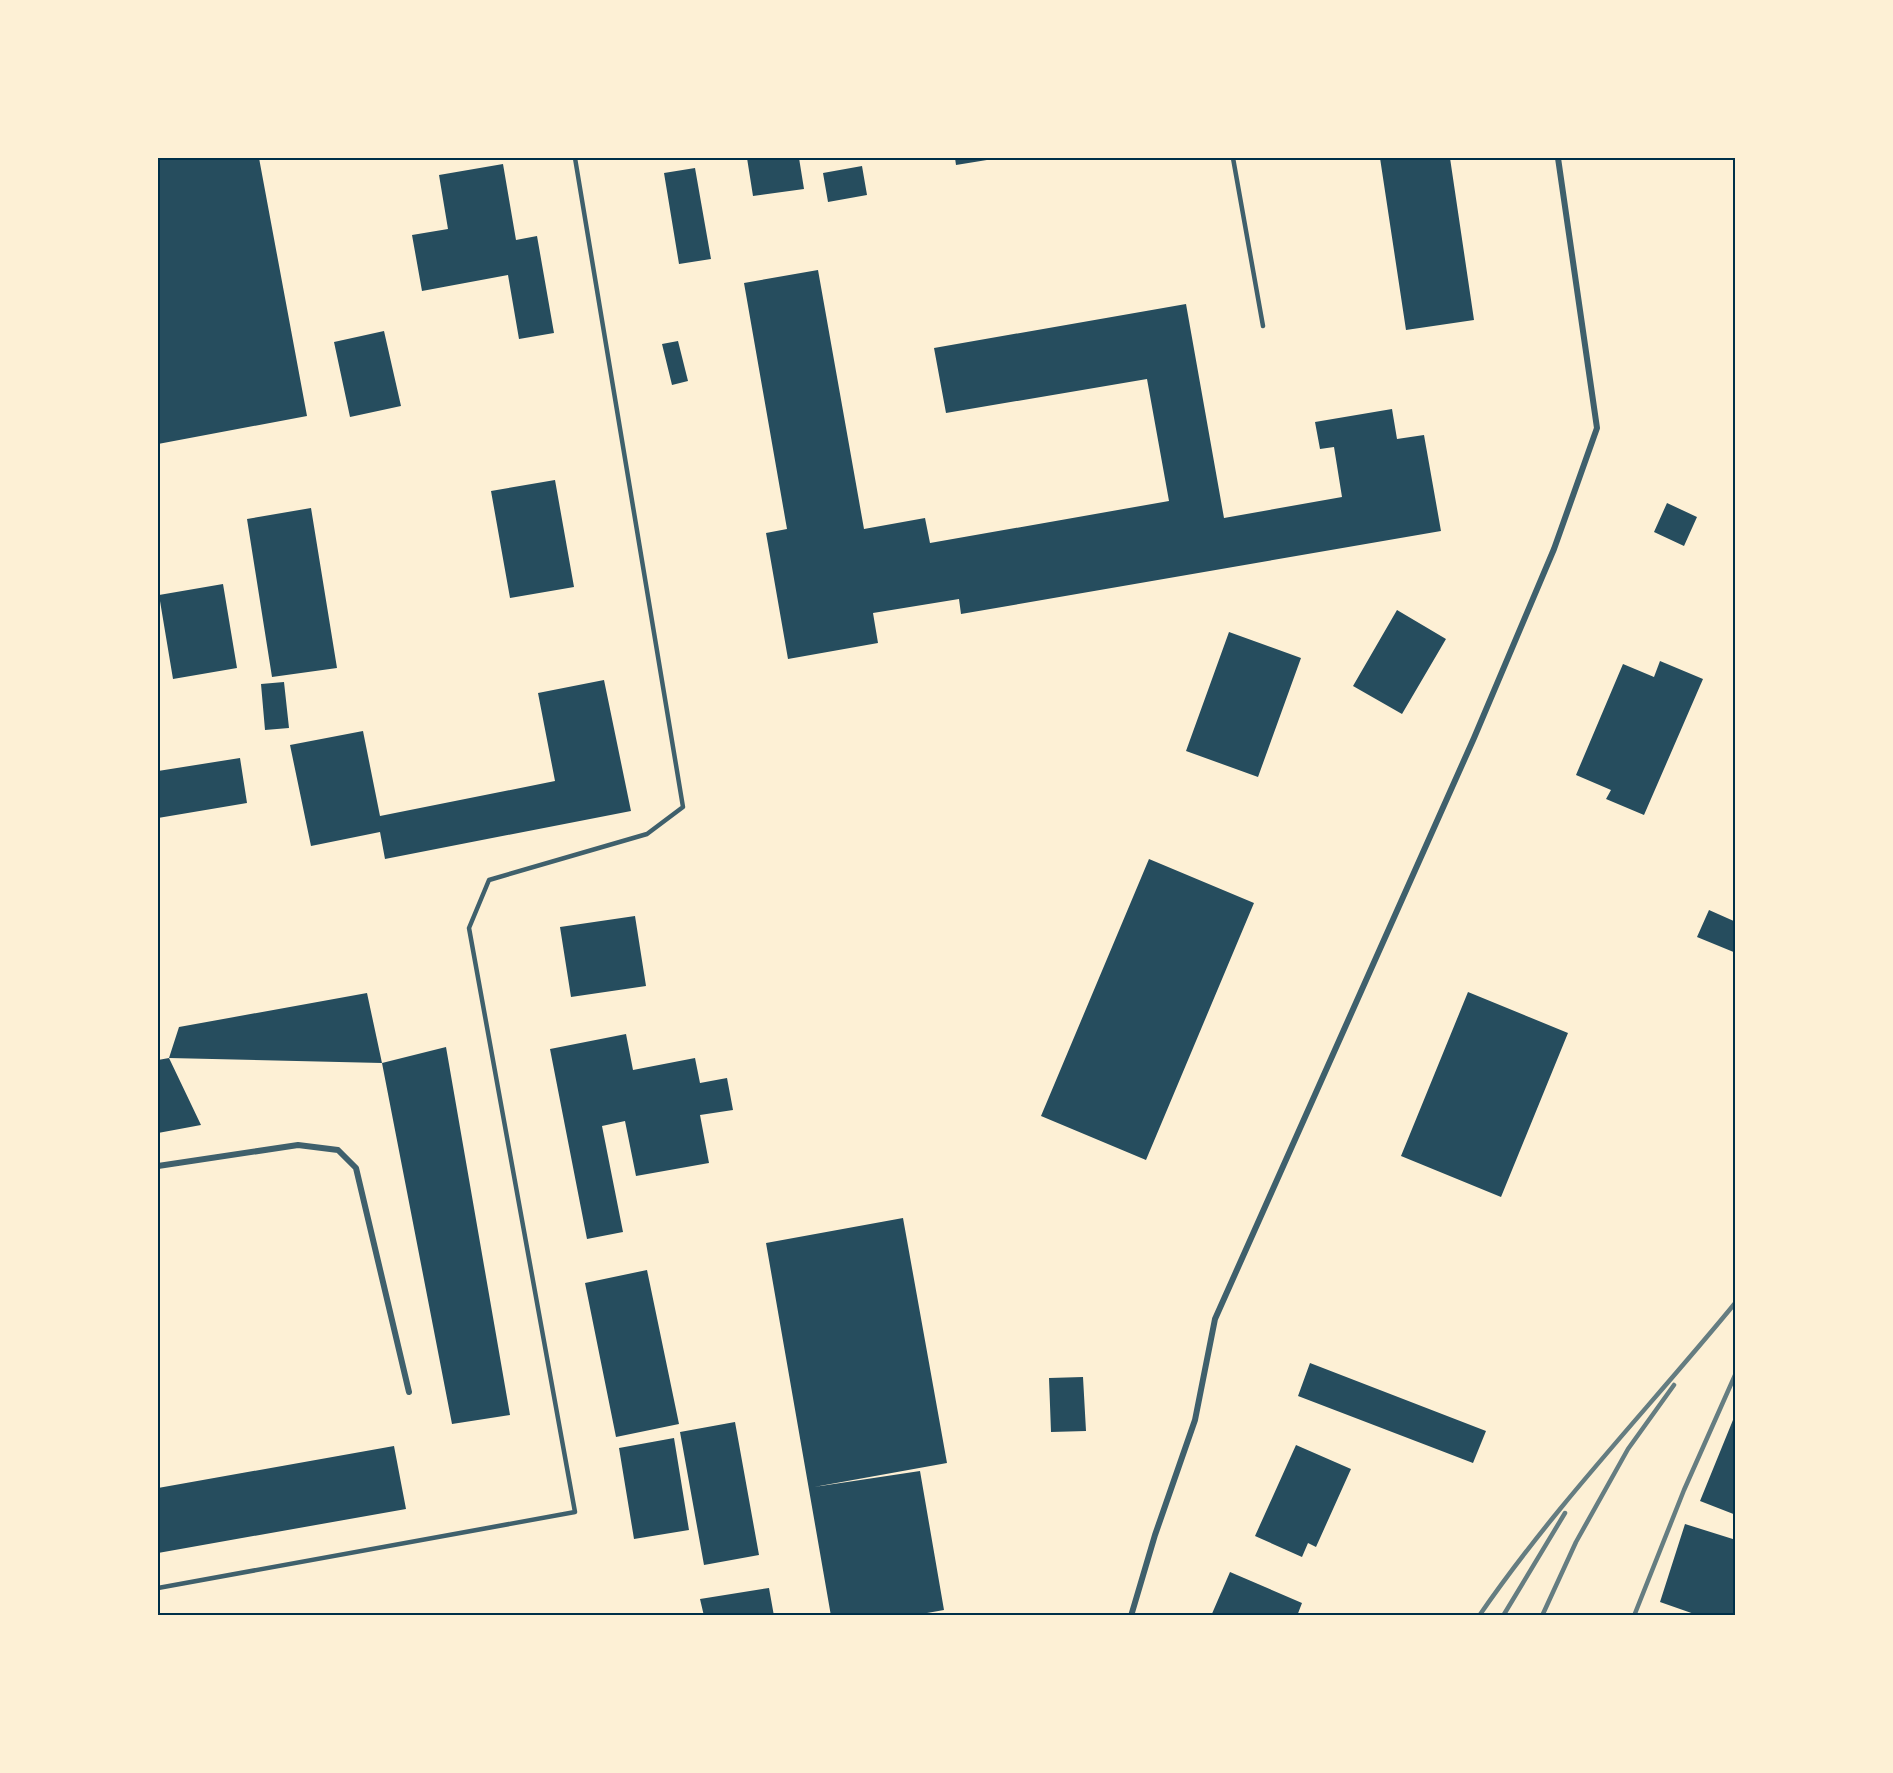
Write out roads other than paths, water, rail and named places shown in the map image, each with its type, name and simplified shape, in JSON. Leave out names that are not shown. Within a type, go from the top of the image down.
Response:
[{"type":"street","points":[[1131,1616],[1155,1535],[1195,1420],[1215,1319],[1474,738],[1554,549],[1597,429],[1558,158]]},
{"type":"street","points":[[158,1166],[298,1144],[338,1150],[356,1168],[409,1392]]},
{"type":"lane","points":[[158,1588],[575,1512],[469,928],[489,879],[647,834],[683,807],[575,158]]},
{"type":"lane","points":[[1233,158],[1263,326]]},
{"type":"railway","points":[[1479,1616],[1571,1495],[1736,1302]]},
{"type":"railway","points":[[1634,1616],[1684,1490],[1736,1373]]},
{"type":"railway","points":[[1542,1616],[1576,1542],[1628,1449],[1674,1385]]},
{"type":"railway","points":[[1503,1616],[1565,1513]]}]
